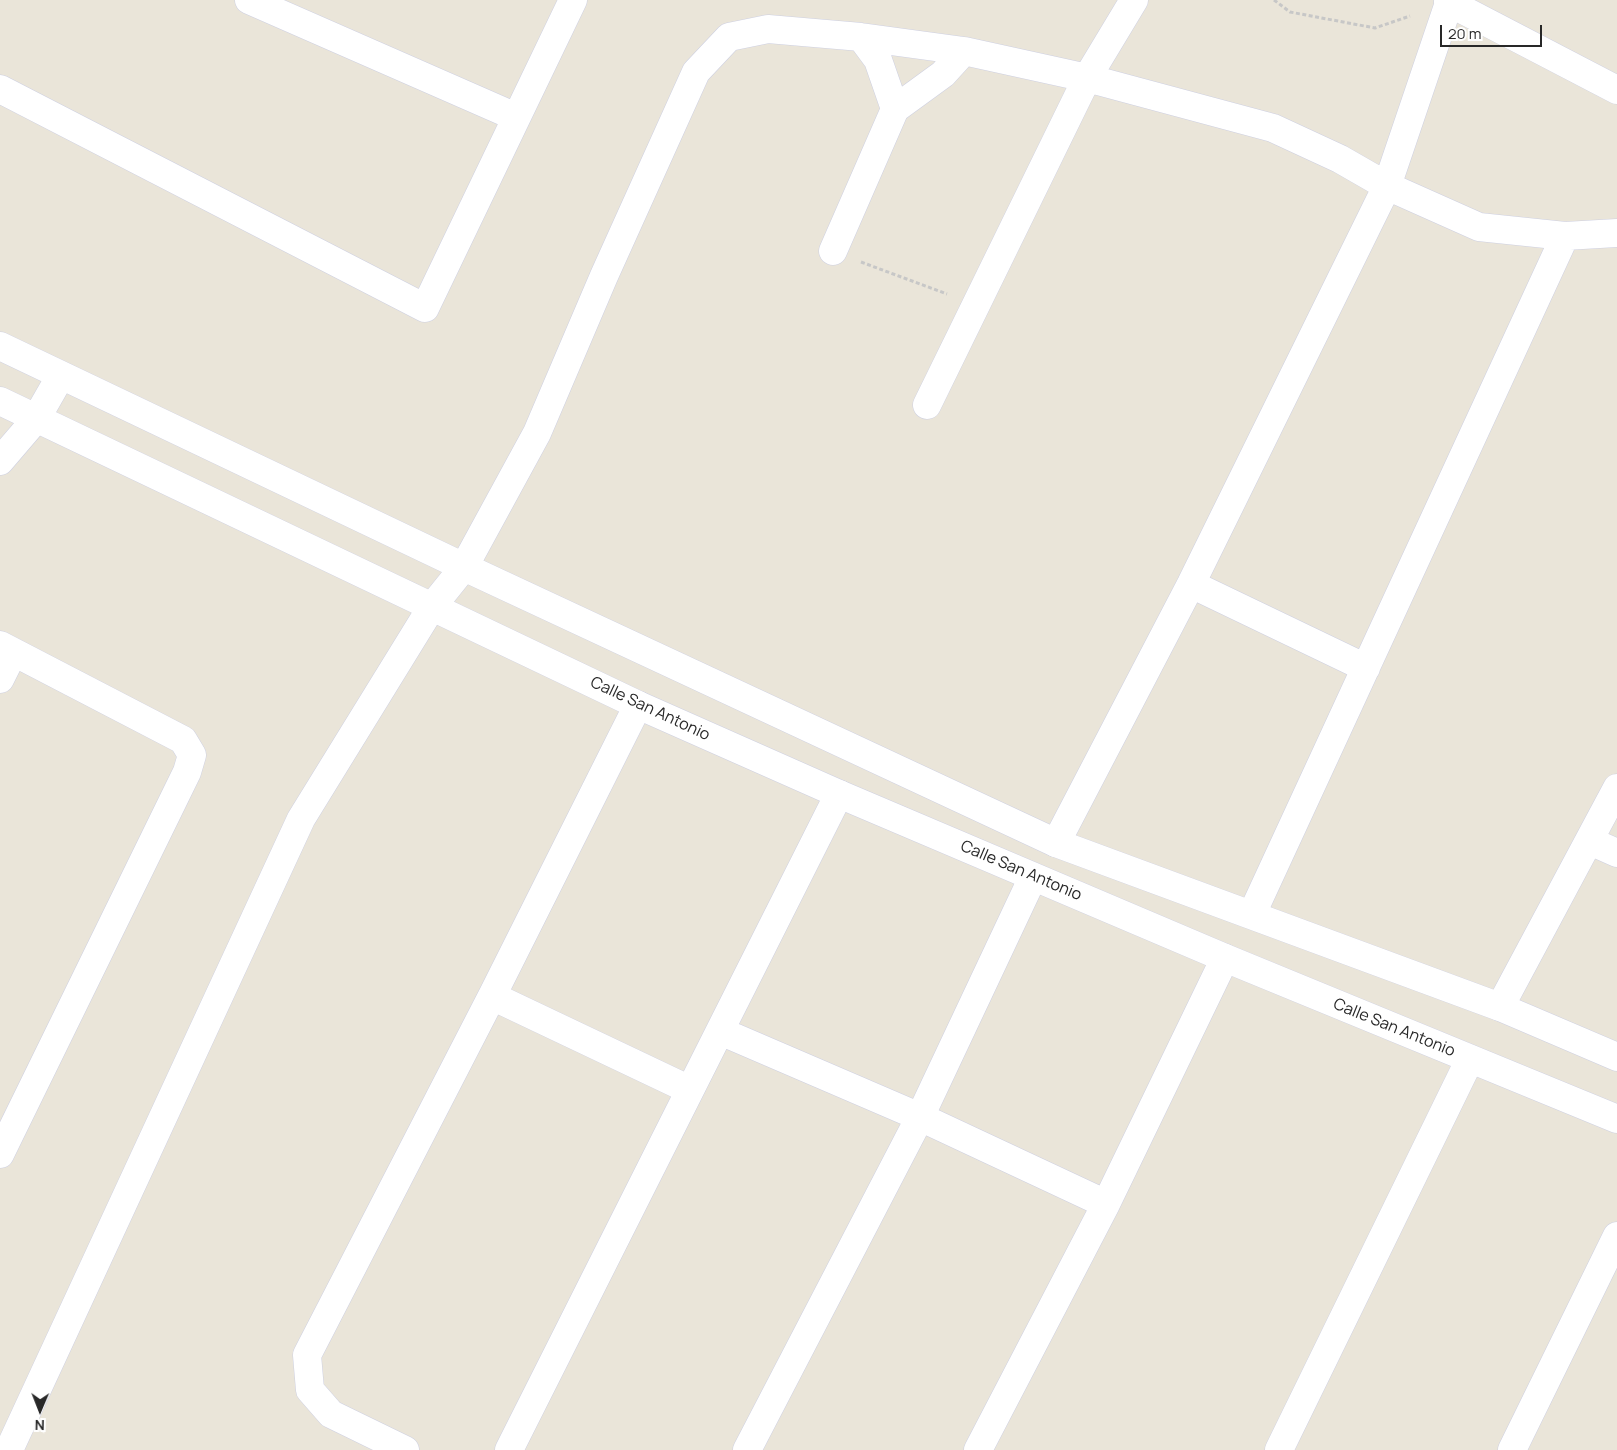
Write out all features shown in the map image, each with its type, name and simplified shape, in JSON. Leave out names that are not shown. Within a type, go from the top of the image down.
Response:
[{"type":"street","points":[[249,0],[516,118]]},
{"type":"street","points":[[0,90],[424,308],[573,0]]},
{"type":"street","points":[[927,405],[974,305],[1087,78],[1134,0]]},
{"type":"street","points":[[1056,843],[1191,584],[1387,186],[1449,1],[1617,90]]},
{"type":"street","points":[[9,1450],[301,819],[431,608],[464,567],[537,433],[604,276],[696,72],[729,37],[768,29],[861,37],[964,51],[1087,78],[1273,128],[1340,159],[1387,186],[1479,227],[1564,236],[1617,233]]},
{"type":"street","points":[[861,37],[878,60],[895,109]]},
{"type":"street","points":[[833,251],[895,109],[943,74],[964,51]]},
{"type":"street","points":[[1252,914],[1564,236]]},
{"type":"street","points":[[0,346],[60,377],[1056,843],[1252,914],[1500,1008],[1617,1057]]},
{"type":"street","points":[[0,461],[36,419],[60,377]]},
{"type":"street","name":"Calle San Antonio","points":[[0,401],[638,705],[1033,877],[1617,1119]]},
{"type":"street","points":[[1191,584],[1366,668]]},
{"type":"street","points":[[0,679],[7,649],[183,740],[192,754],[187,772],[0,1153]]},
{"type":"street","points":[[405,1450],[331,1414],[310,1390],[307,1355],[492,996],[638,705]]},
{"type":"street","points":[[1500,1008],[1617,788]]},
{"type":"street","points":[[509,1450],[839,794]]},
{"type":"street","points":[[1590,841],[1617,853]]},
{"type":"street","points":[[747,1450],[920,1117],[1033,877]]},
{"type":"street","points":[[978,1450],[1106,1204],[1225,958]]},
{"type":"street","points":[[492,996],[690,1090]]},
{"type":"street","points":[[720,1031],[920,1117],[1106,1204]]},
{"type":"street","points":[[1279,1450],[1470,1059]]},
{"type":"street","points":[[1512,1450],[1617,1236]]},
{"type":"path","points":[[1274,0],[1290,12],[1375,28],[1449,1]]},
{"type":"path","points":[[833,251],[974,305]]}]
